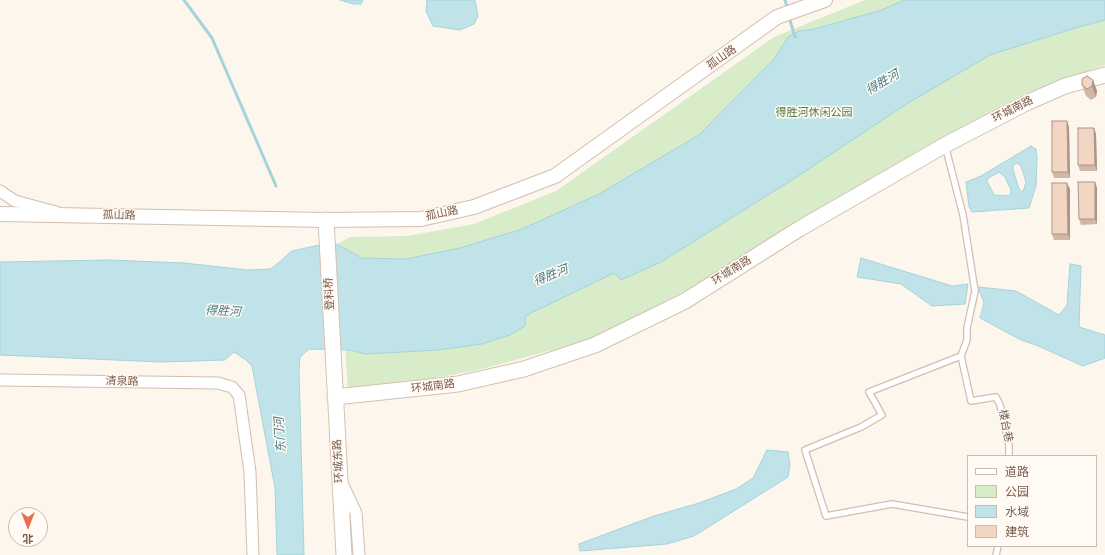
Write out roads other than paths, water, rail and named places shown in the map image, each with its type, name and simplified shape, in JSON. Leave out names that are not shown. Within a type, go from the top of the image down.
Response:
[{"type":"main road","name":"环城南路","points":[[335,398],[458,384],[524,368],[595,345],[684,301],[799,229],[945,145],[1024,104],[1065,86],[1105,74]]},
{"type":"main road","name":"登科桥","points":[[326,220],[334,368]]},
{"type":"main road","name":"环城东路","points":[[334,368],[344,555]]},
{"type":"street","name":"孤山路","points":[[0,214],[326,220],[421,219],[474,207],[555,176],[777,17],[807,3],[825,0]]},
{"type":"street","points":[[0,191],[15,201],[64,215]]},
{"type":"street","points":[[0,209],[22,215]]},
{"type":"street","name":"清泉路","points":[[0,380],[218,383],[232,386],[239,395],[250,472],[253,555]]},
{"type":"street","points":[[340,479],[356,514],[359,555]]},
{"type":"lane","points":[[945,145],[963,215],[975,291],[967,328],[967,340],[961,356],[869,392],[882,415],[861,427],[805,450],[826,516],[892,504],[967,517]]},
{"type":"lane","name":"楼台巷","points":[[961,356],[971,401],[996,397],[1000,405],[1009,444],[1009,455]]},
{"type":"water","points":[[340,0],[363,0],[361,4],[353,4]]},
{"type":"water","points":[[427,0],[475,0],[478,16],[474,24],[460,30],[433,26],[426,11]]},
{"type":"water","points":[[904,0],[1105,0],[1105,20],[990,55],[908,103],[792,180],[661,262],[621,280],[614,273],[525,316],[525,326],[510,335],[482,344],[438,350],[366,354],[350,350],[309,349],[300,357],[299,371],[304,555],[277,555],[275,488],[252,366],[234,352],[225,360],[161,362],[0,355],[0,262],[110,260],[184,263],[248,270],[271,269],[292,251],[333,242],[362,258],[406,259],[460,248],[522,229],[599,194],[699,135],[774,59],[788,37],[799,31],[814,29],[882,10]]},
{"type":"water","points":[[1031,146],[1036,149],[1036,186],[1029,208],[972,212],[969,207],[966,182],[981,176]],"holes":[[[1017,163],[1021,166],[1026,182],[1023,192],[1019,189],[1013,169],[1013,165]],[[999,172],[1005,177],[1011,190],[1010,196],[994,195],[987,181],[987,179]]]},
{"type":"water","points":[[861,258],[952,286],[968,284],[965,304],[932,306],[901,284],[857,277]]},
{"type":"water","points":[[1070,264],[1081,266],[1079,327],[1105,335],[1105,358],[1083,366],[1021,340],[980,318],[984,303],[978,287],[1016,291],[1059,315],[1067,305]]},
{"type":"water","points":[[767,450],[788,452],[790,465],[788,477],[694,536],[667,544],[580,551],[579,544],[654,516],[699,503],[736,489],[753,478]]},
{"type":"waterway","points":[[184,0],[212,38],[276,186]]},
{"type":"waterway","points":[[785,0],[788,10]]},
{"type":"waterway","points":[[789,17],[795,37]]},
{"type":"water label","name":"得胜河","points":[[883,83]]},
{"type":"water label","name":"得胜河","points":[[551,276]]},
{"type":"water label","name":"得胜河","points":[[223,312]]},
{"type":"water label","name":"东门河","points":[[281,435]]},
{"type":"park label","name":"得胜河休闲公园","points":[[814,113]]}]
